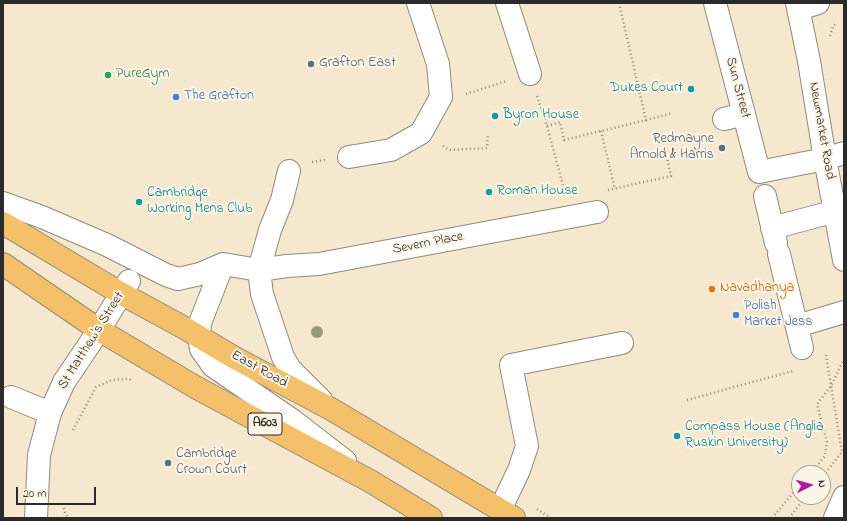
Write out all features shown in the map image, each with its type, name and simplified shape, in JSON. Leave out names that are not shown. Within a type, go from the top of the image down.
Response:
[{"type":"main road","name":"East Road","points":[[3,223],[126,287],[199,337],[331,410],[507,514]]},
{"type":"main road","name":"A603","points":[[3,264],[99,330],[197,388],[370,481],[431,518]]},
{"type":"street","points":[[349,157],[391,150],[421,133],[441,97],[438,64],[418,3]]},
{"type":"street","points":[[507,3],[530,74]]},
{"type":"street","name":"Sun Street","points":[[715,3],[734,117],[759,172],[834,156]]},
{"type":"street","name":"Newmarket Road","points":[[804,5],[809,61],[834,156],[836,211],[844,260]]},
{"type":"street","points":[[289,170],[282,200],[270,230],[259,270],[262,294],[283,357],[290,369],[331,410]]},
{"type":"street","points":[[765,196],[797,326],[801,359]]},
{"type":"street","points":[[3,203],[42,217],[107,245],[166,276],[178,279],[200,274],[223,264]]},
{"type":"street","points":[[776,243],[836,211]]},
{"type":"street","name":"Severn Place","points":[[223,264],[259,270],[287,266],[320,264],[597,212]]},
{"type":"street","points":[[223,264],[200,323],[199,337],[201,349],[213,366],[292,420],[370,481]]},
{"type":"street","name":"St Matthew's Street","points":[[36,518],[39,455],[50,413],[64,382],[126,287]]},
{"type":"street","points":[[797,326],[844,312]]},
{"type":"street","points":[[507,514],[527,446],[511,365],[622,343]]},
{"type":"street","points":[[11,397],[50,413]]},
{"type":"street","points":[[835,518],[844,497]]},
{"type":"path","points":[[619,3],[646,120]]},
{"type":"path","points":[[441,97],[457,97],[530,74],[547,126],[572,217]]},
{"type":"path","points":[[547,126],[560,122],[564,140],[673,113]]},
{"type":"path","points":[[656,117],[657,122]]},
{"type":"path","points":[[601,131],[615,189]]},
{"type":"path","points":[[421,133],[449,150],[487,148],[488,135]]},
{"type":"path","points":[[289,170],[306,163],[349,157]]},
{"type":"path","points":[[607,191],[671,176],[667,158]]},
{"type":"path","points":[[825,350],[842,452],[831,466]]},
{"type":"path","points":[[687,400],[801,359]]},
{"type":"path","points":[[818,465],[825,456],[828,442],[817,404],[831,386],[844,359]]},
{"type":"path","points":[[820,362],[827,360]]},
{"type":"path","points":[[72,432],[96,387],[112,380],[127,379],[138,381]]},
{"type":"path","points":[[772,518],[791,495]]},
{"type":"path","points":[[62,499],[64,512],[68,518]]},
{"type":"path","points":[[790,518],[800,505]]},
{"type":"place","name":"Grafton East","points":[[311,64]]},
{"type":"place","name":"PureGym","points":[[108,75]]},
{"type":"place","name":"Dukes Court","points":[[691,89]]},
{"type":"place","name":"The Grafton","points":[[176,97]]},
{"type":"place","name":"Byron House","points":[[495,116]]},
{"type":"place","name":"Redmayne Arnold & Harris","points":[[722,148]]},
{"type":"place","name":"Roman House","points":[[489,192]]},
{"type":"place","name":"Cambridge Working Mens Club","points":[[139,202]]},
{"type":"place","name":"Navadhanya","points":[[712,289]]},
{"type":"place","name":"Polish Market Jess","points":[[736,315]]},
{"type":"place","name":"Compass House (Anglia Ruskin University)","points":[[677,436]]},
{"type":"place","name":"Cambridge Crown Court","points":[[168,463]]}]
